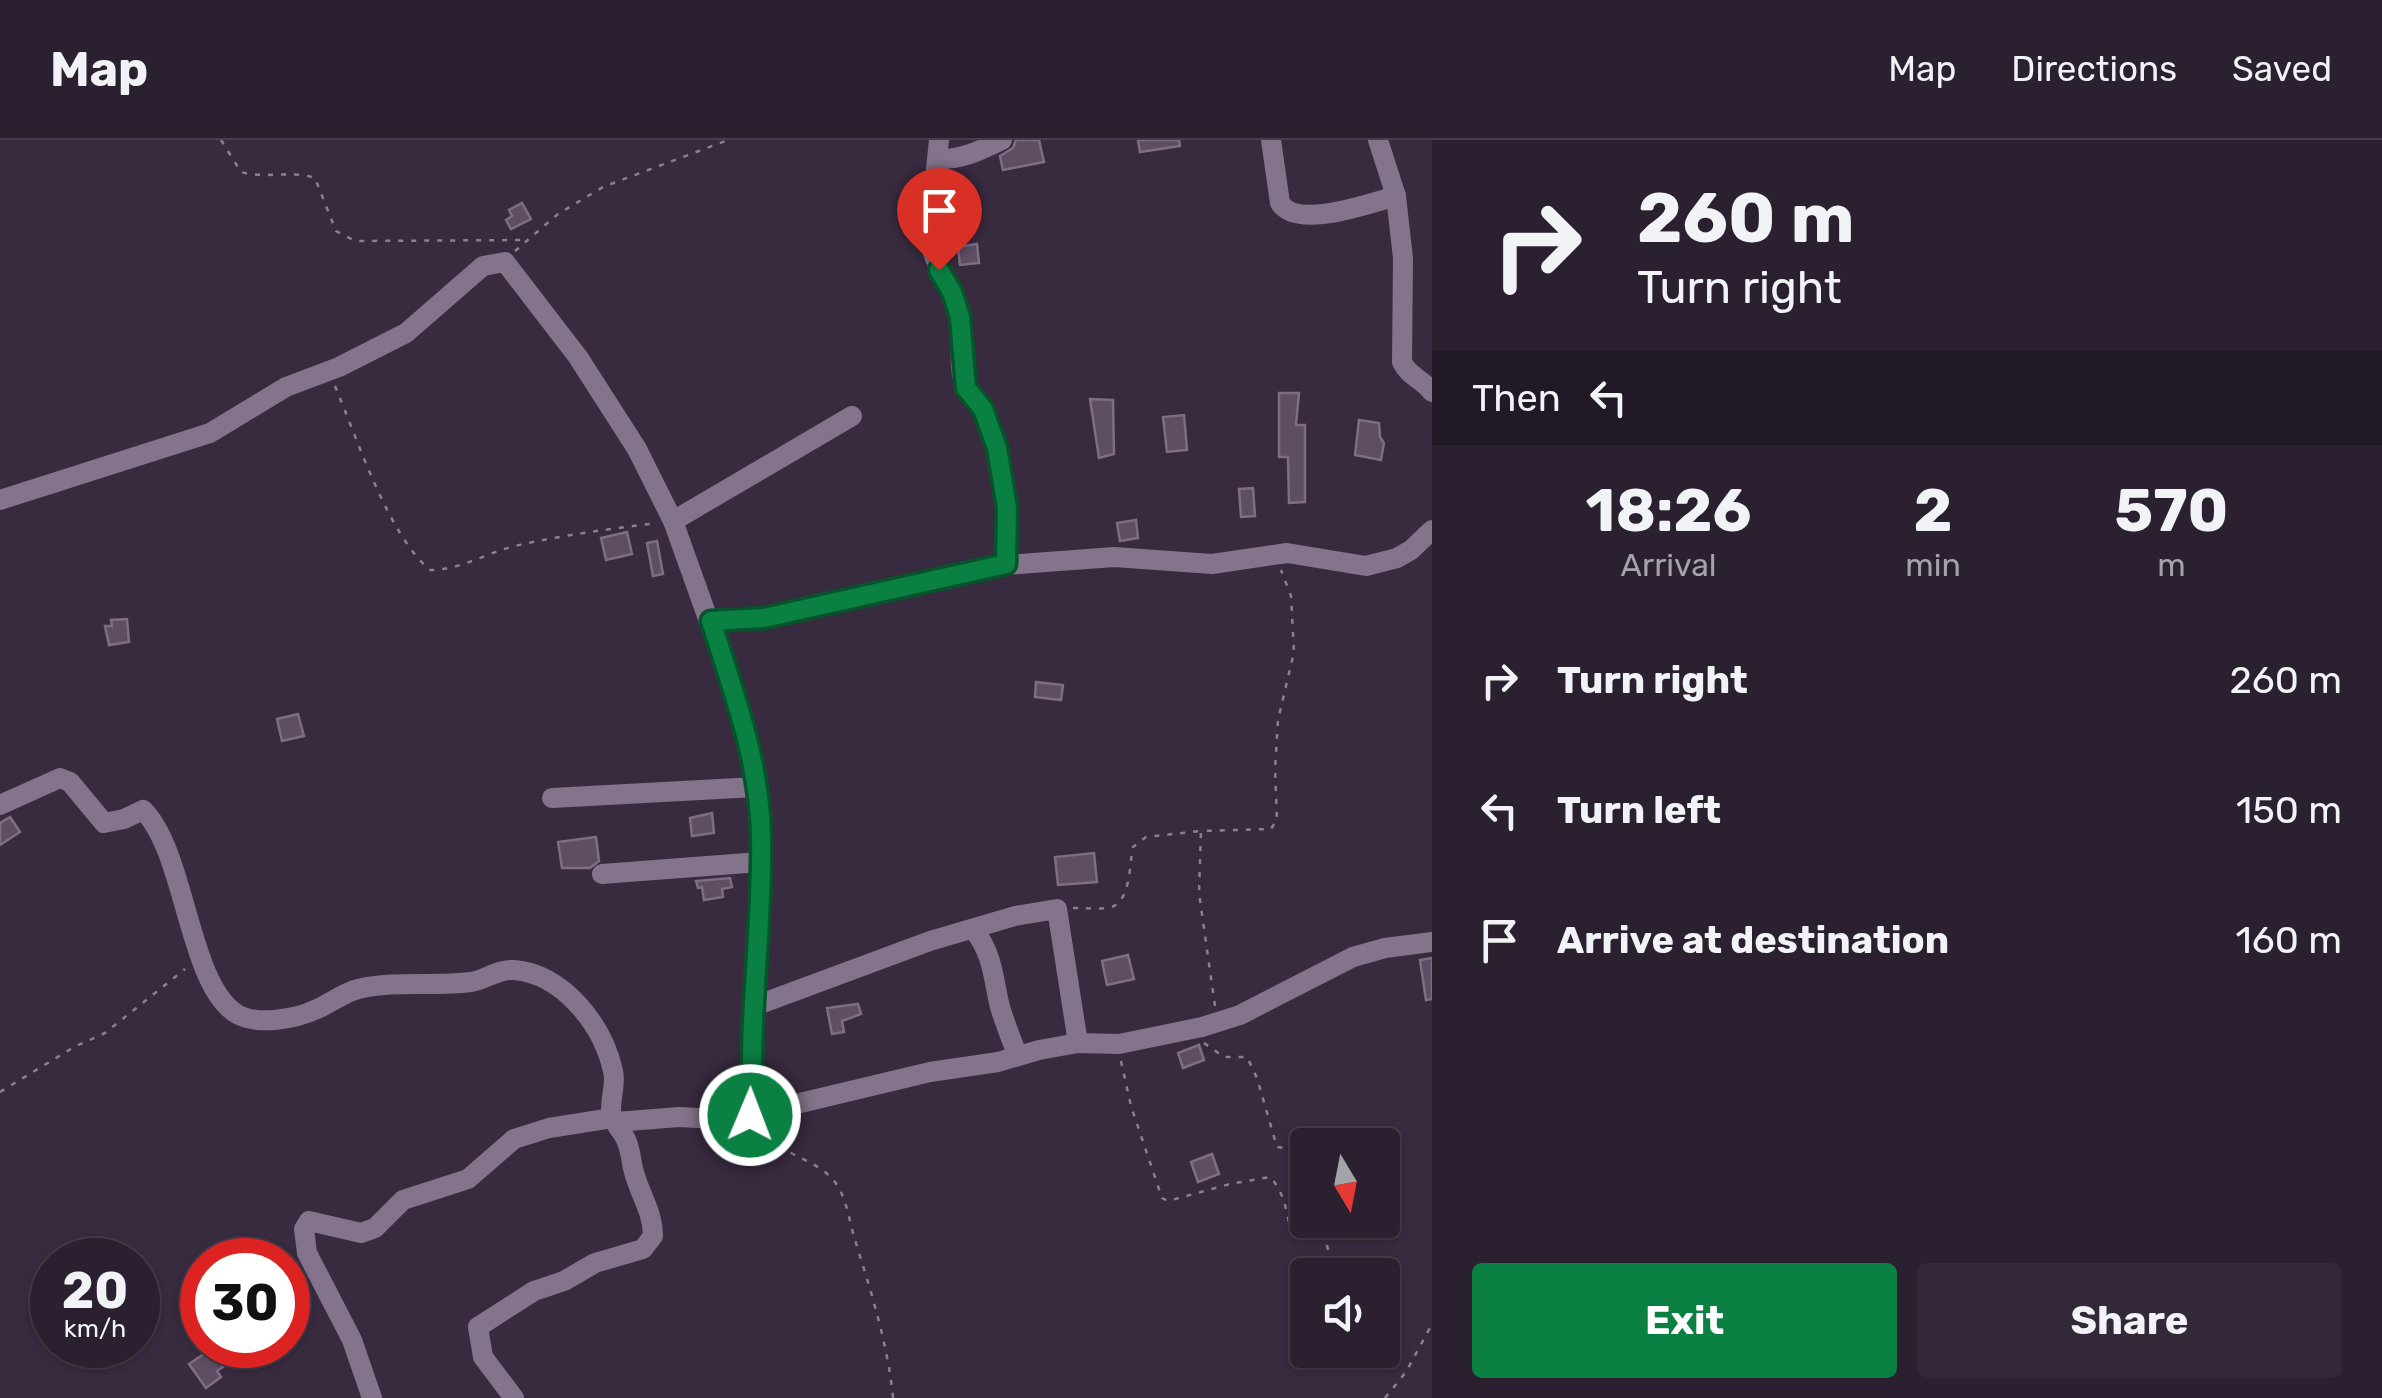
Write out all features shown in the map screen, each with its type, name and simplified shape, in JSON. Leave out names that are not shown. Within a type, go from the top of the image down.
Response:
[{"type":"street","points":[[1002,140],[954,160],[939,149],[930,218],[931,249],[960,317],[966,388],[983,409],[997,448],[1007,508],[1006,564]]},
{"type":"street","points":[[1272,140],[1280,203],[1295,215],[1342,210],[1396,196]]},
{"type":"street","points":[[1378,140],[1396,196],[1403,258],[1402,362],[1406,371],[1426,382],[1432,392]]},
{"type":"street","points":[[0,500],[210,432],[286,386],[328,372],[406,332],[483,266],[505,262],[578,356],[637,449],[673,520],[740,708],[756,787],[760,862],[755,1006],[750,1038],[750,1115]]},
{"type":"street","points":[[673,520],[852,416]]},
{"type":"street","points":[[711,621],[764,618],[1006,564],[1114,557],[1212,564],[1287,553],[1366,566],[1397,558],[1432,530]]},
{"type":"street","points":[[0,805],[60,778],[70,782],[104,823],[143,810],[167,850],[200,954],[232,1011],[248,1020],[290,1018],[316,1010],[354,990],[380,985],[476,982],[498,971],[512,970],[539,975],[584,1010],[615,1076],[614,1120],[627,1141],[634,1172],[648,1204],[653,1236],[643,1249],[594,1263],[564,1281],[534,1291],[478,1327],[484,1357],[514,1398]]},
{"type":"street","points":[[552,798],[756,787]]},
{"type":"street","points":[[602,874],[760,862]]},
{"type":"street","points":[[755,1006],[930,941],[1015,916],[1056,910],[1078,1043]]},
{"type":"street","points":[[973,929],[984,942],[992,964],[1000,1005],[1017,1054]]},
{"type":"street","points":[[372,1398],[352,1340],[307,1254],[304,1229],[309,1221],[361,1233],[375,1228],[404,1200],[468,1179],[514,1139],[549,1128],[679,1117],[737,1120],[930,1072],[998,1062],[1017,1054],[1078,1043],[1119,1044],[1218,1023],[1353,957],[1432,942]]},
{"type":"path","points":[[221,140],[241,172],[254,176],[304,174],[315,178],[336,231],[345,238],[526,240]]},
{"type":"path","points":[[505,262],[558,214],[603,187],[728,140]]},
{"type":"path","points":[[328,372],[374,481],[415,558],[430,570],[444,570],[510,548],[575,533],[673,520]]},
{"type":"path","points":[[1056,910],[1108,908],[1120,903],[1133,847],[1146,836],[1271,828],[1276,819],[1278,720],[1294,652],[1294,629],[1284,574],[1268,554]]},
{"type":"path","points":[[1201,831],[1200,893],[1218,1023]]},
{"type":"path","points":[[0,1092],[74,1046],[105,1034],[200,954]]},
{"type":"path","points":[[1181,1030],[1201,1040],[1216,1054],[1247,1057],[1257,1078],[1276,1147],[1290,1150]]},
{"type":"path","points":[[1119,1044],[1131,1106],[1162,1198],[1178,1199],[1230,1184],[1270,1178],[1284,1199],[1293,1240]]},
{"type":"path","points":[[750,1115],[772,1142],[815,1164],[834,1180],[844,1198],[870,1281],[893,1398]]},
{"type":"path","points":[[1385,1398],[1406,1372],[1432,1324]]},
{"type":"building","points":[[1016,140],[1039,140],[1044,162],[1003,170],[1000,156],[1013,148]]},
{"type":"building","points":[[1138,140],[1179,140],[1180,146],[1140,152]]},
{"type":"building","points":[[522,203],[531,219],[511,229],[506,220],[512,216],[509,210]]},
{"type":"building","points":[[977,244],[979,263],[960,265],[958,247]]},
{"type":"building","points":[[1279,393],[1299,393],[1296,425],[1305,425],[1305,502],[1289,503],[1288,457],[1279,457]]},
{"type":"building","points":[[1090,399],[1113,400],[1114,454],[1099,458]]},
{"type":"building","points":[[1184,415],[1187,450],[1167,452],[1163,417]]},
{"type":"building","points":[[1359,420],[1379,423],[1384,443],[1381,460],[1355,455]]},
{"type":"building","points":[[1253,488],[1255,516],[1241,517],[1239,489]]},
{"type":"building","points":[[1136,520],[1138,538],[1120,541],[1117,523]]},
{"type":"building","points":[[627,532],[632,554],[606,560],[601,538]]},
{"type":"building","points":[[657,541],[663,574],[653,576],[647,543]]},
{"type":"building","points":[[127,619],[129,642],[109,645],[105,626],[112,626],[111,620]]},
{"type":"building","points":[[1036,682],[1063,685],[1061,700],[1035,697]]},
{"type":"building","points":[[298,714],[304,736],[282,741],[277,719]]},
{"type":"building","points":[[712,813],[714,833],[692,836],[690,818]]},
{"type":"building","points":[[10,817],[20,832],[0,845],[0,823]]},
{"type":"building","points":[[596,837],[599,861],[590,868],[562,868],[558,842]]},
{"type":"building","points":[[1094,853],[1097,882],[1058,885],[1055,857]]},
{"type":"building","points":[[730,878],[732,887],[722,889],[723,897],[704,900],[702,887],[698,888],[696,881]]},
{"type":"building","points":[[1128,955],[1134,979],[1107,985],[1102,961]]},
{"type":"building","points":[[1432,958],[1432,999],[1426,1000],[1420,960]]},
{"type":"building","points":[[858,1004],[861,1014],[842,1021],[844,1032],[832,1034],[827,1008]]},
{"type":"building","points":[[1199,1045],[1204,1060],[1183,1068],[1178,1053]]},
{"type":"building","points":[[1212,1154],[1219,1174],[1198,1182],[1191,1162]]},
{"type":"building","points":[[192,1368],[222,1368],[217,1371],[221,1377],[206,1388]]},
{"type":"route","points":[[750,1115],[750,1038],[755,1006],[761,836],[740,708],[711,621],[764,618],[1006,564],[1007,508],[997,448],[983,409],[966,388],[962,376],[960,317],[939,270]]}]
